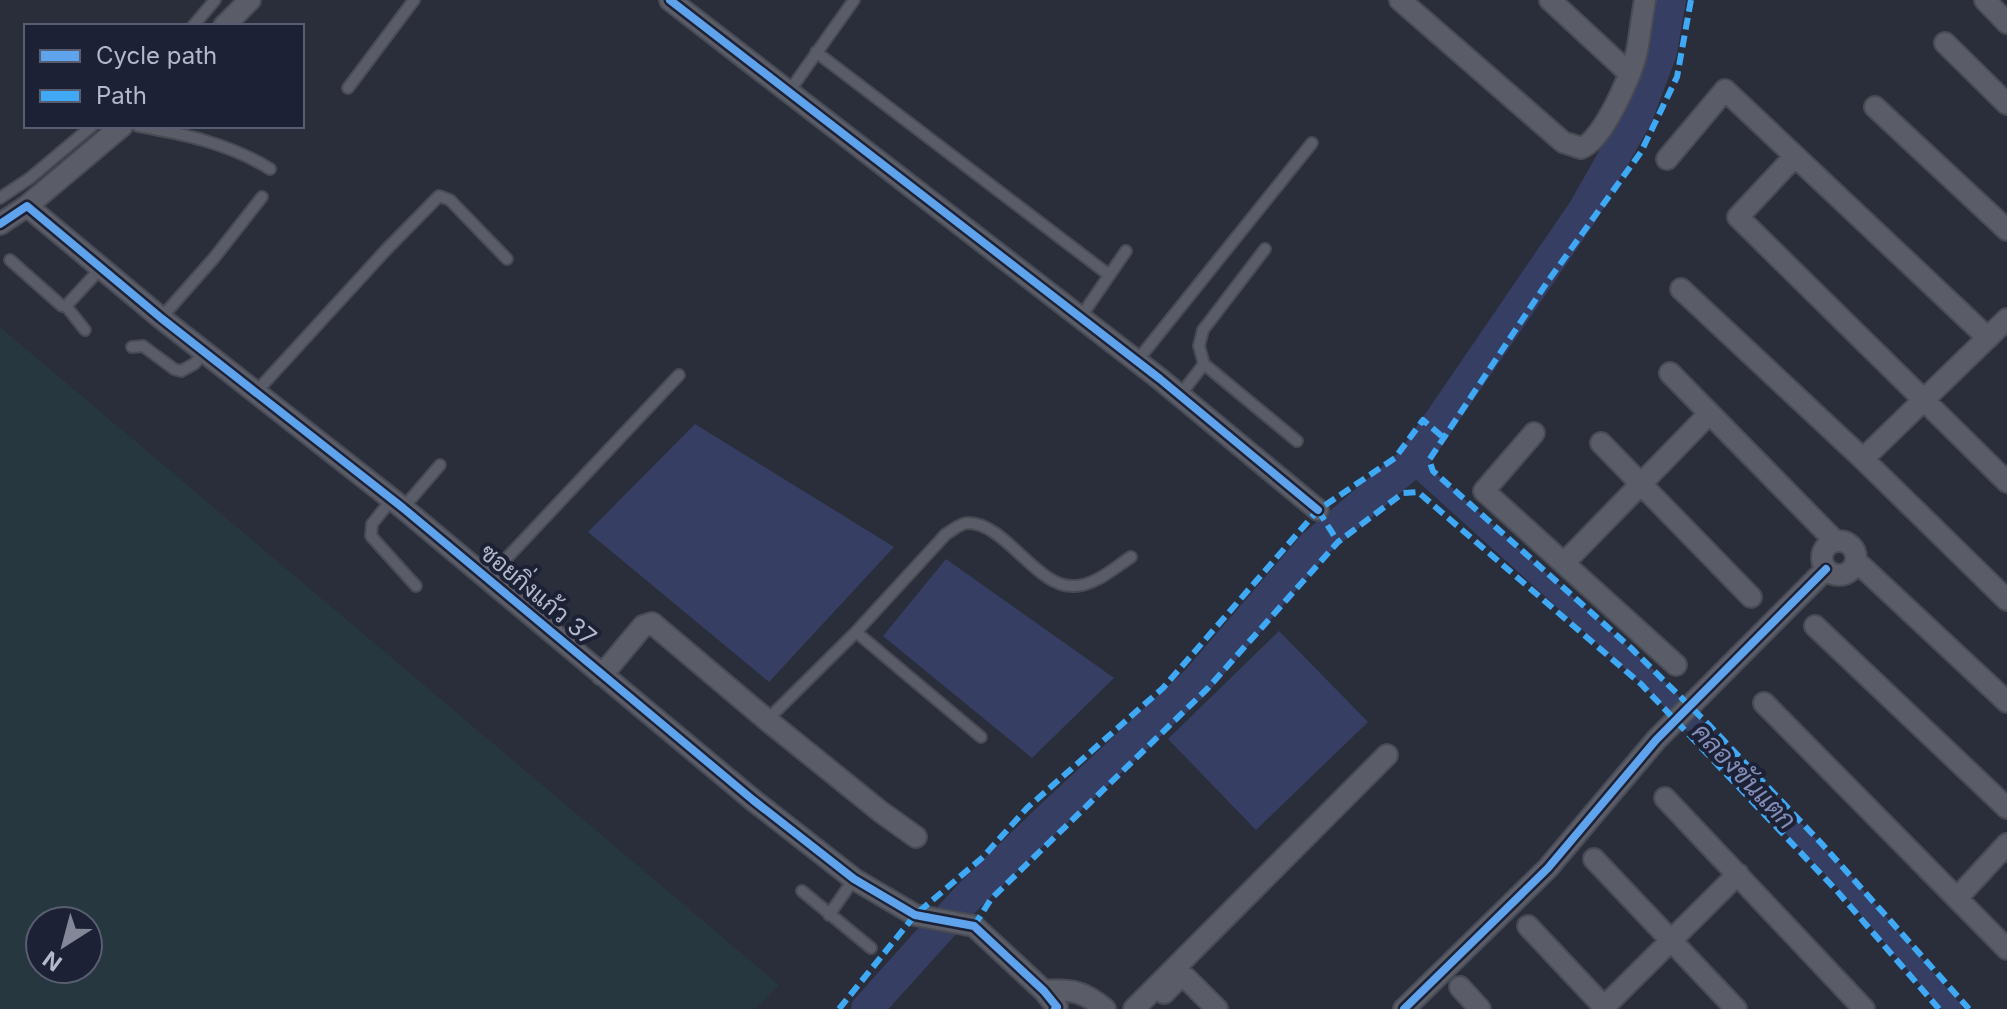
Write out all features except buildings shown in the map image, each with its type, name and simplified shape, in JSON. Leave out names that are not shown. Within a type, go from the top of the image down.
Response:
[{"type":"street","points":[[226,24],[250,0]]},
{"type":"street","points":[[670,0],[1137,361],[1318,510]]},
{"type":"street","points":[[1400,0],[1571,146],[1581,148],[1595,139],[1630,74],[1645,0]]},
{"type":"street","points":[[1550,0],[1630,74]]},
{"type":"street","points":[[1985,0],[2007,23]]},
{"type":"street","points":[[1945,43],[2007,104]]},
{"type":"street","points":[[1667,159],[1725,90],[1988,338]]},
{"type":"street","points":[[1875,107],[2003,219]]},
{"type":"street","points":[[0,224],[27,206],[120,128]]},
{"type":"street","points":[[1795,156],[1738,217],[2007,482]]},
{"type":"street","name":"ซอยกิ่งแก้ว 37","points":[[27,206],[161,318],[398,504],[753,800],[854,879],[915,915],[974,926],[1054,1004]]},
{"type":"street","points":[[1681,289],[1863,459],[2007,600]]},
{"type":"street","points":[[1863,459],[2007,319]]},
{"type":"street","points":[[1670,373],[1835,541],[1852,546],[1856,561],[2007,702]]},
{"type":"street","points":[[1565,562],[1709,414]]},
{"type":"street","points":[[1534,433],[1484,491],[1676,665]]},
{"type":"street","points":[[1601,443],[1751,597]]},
{"type":"street","points":[[1835,541],[1823,553],[1826,569],[1836,575],[1847,574],[1856,561]]},
{"type":"street","points":[[1404,1009],[1548,868],[1656,740],[1826,569]]},
{"type":"street","points":[[602,675],[643,626],[652,623],[767,720],[916,837]]},
{"type":"street","points":[[1815,626],[2007,808]]},
{"type":"street","points":[[1764,703],[2007,949]]},
{"type":"street","points":[[1134,1009],[1387,755]]},
{"type":"street","points":[[1665,798],[1864,1009]]},
{"type":"street","points":[[1958,897],[2007,844]]},
{"type":"street","points":[[1594,859],[1736,1009]]},
{"type":"street","points":[[1528,926],[1604,1008],[1738,874]]},
{"type":"street","points":[[1146,1009],[1182,978],[1189,979],[1217,1009]]},
{"type":"street","points":[[1460,987],[1480,1009]]},
{"type":"street","points":[[1054,1004],[1065,989],[1080,991],[1105,1009]]},
{"type":"lane","points":[[195,24],[215,0]]},
{"type":"lane","points":[[348,88],[414,0]]},
{"type":"lane","points":[[788,93],[854,0]]},
{"type":"lane","points":[[816,52],[1109,275]]},
{"type":"lane","points":[[0,198],[30,178],[90,128]]},
{"type":"lane","points":[[151,128],[228,147],[270,169]]},
{"type":"lane","points":[[1137,361],[1312,143]]},
{"type":"lane","points":[[256,392],[439,196],[450,200],[507,259]]},
{"type":"lane","points":[[161,318],[262,197]]},
{"type":"lane","points":[[1265,249],[1203,330],[1199,346],[1204,364],[1297,441]]},
{"type":"lane","points":[[1080,318],[1126,251]]},
{"type":"lane","points":[[10,260],[59,306],[66,306],[101,268]]},
{"type":"lane","points":[[66,306],[85,330]]},
{"type":"lane","points":[[132,347],[143,346],[181,371],[194,364],[205,352]]},
{"type":"lane","points":[[1180,395],[1204,364]]},
{"type":"lane","points":[[487,579],[679,375]]},
{"type":"lane","points":[[416,586],[371,536],[372,524],[440,465]]},
{"type":"lane","points":[[767,720],[856,632],[946,534],[960,525],[969,523],[987,529],[1051,579],[1072,587],[1097,579],[1131,557]]},
{"type":"lane","points":[[856,632],[981,737]]},
{"type":"lane","points":[[829,915],[854,879]]},
{"type":"lane","points":[[802,891],[871,948]]},
{"type":"shaded area","points":[[0,327],[779,985],[755,1009],[0,1009]]},
{"type":"water","points":[[695,424],[894,547],[769,682],[588,532]]},
{"type":"water","points":[[946,559],[1114,678],[1032,758],[883,636]]},
{"type":"water","points":[[1279,631],[1368,722],[1256,830],[1168,739]]},
{"type":"waterway","points":[[867,1009],[967,898],[1196,682],[1313,546],[1411,463],[1584,210],[1637,116],[1661,52],[1670,0]]},
{"type":"waterway","name":"คลองขันแตก","points":[[1411,463],[1648,677],[1843,880],[1953,1009]]},
{"type":"marked path","points":[[1691,0],[1677,77],[1641,152],[1548,281],[1429,460],[1433,471],[1631,648],[1710,726],[1822,844],[1969,1009]]},
{"type":"marked path","points":[[839,1009],[915,915],[983,857],[1027,808],[1163,688],[1318,510],[1395,458],[1423,420],[1445,439]]},
{"type":"marked path","points":[[974,926],[991,899],[1207,689],[1338,542],[1403,493],[1418,492],[1641,684],[1837,891],[1939,1009]]},
{"type":"marked path","points":[[1318,510],[1338,542]]},
{"type":"cycle path","points":[[670,0],[1160,379],[1318,510]]},
{"type":"cycle path","points":[[0,224],[27,206],[161,318],[403,508],[753,800],[854,879],[915,915],[974,926],[1044,991],[1057,1007],[1055,1009]]},
{"type":"cycle path","points":[[1404,1009],[1548,868],[1656,740],[1826,569]]}]
